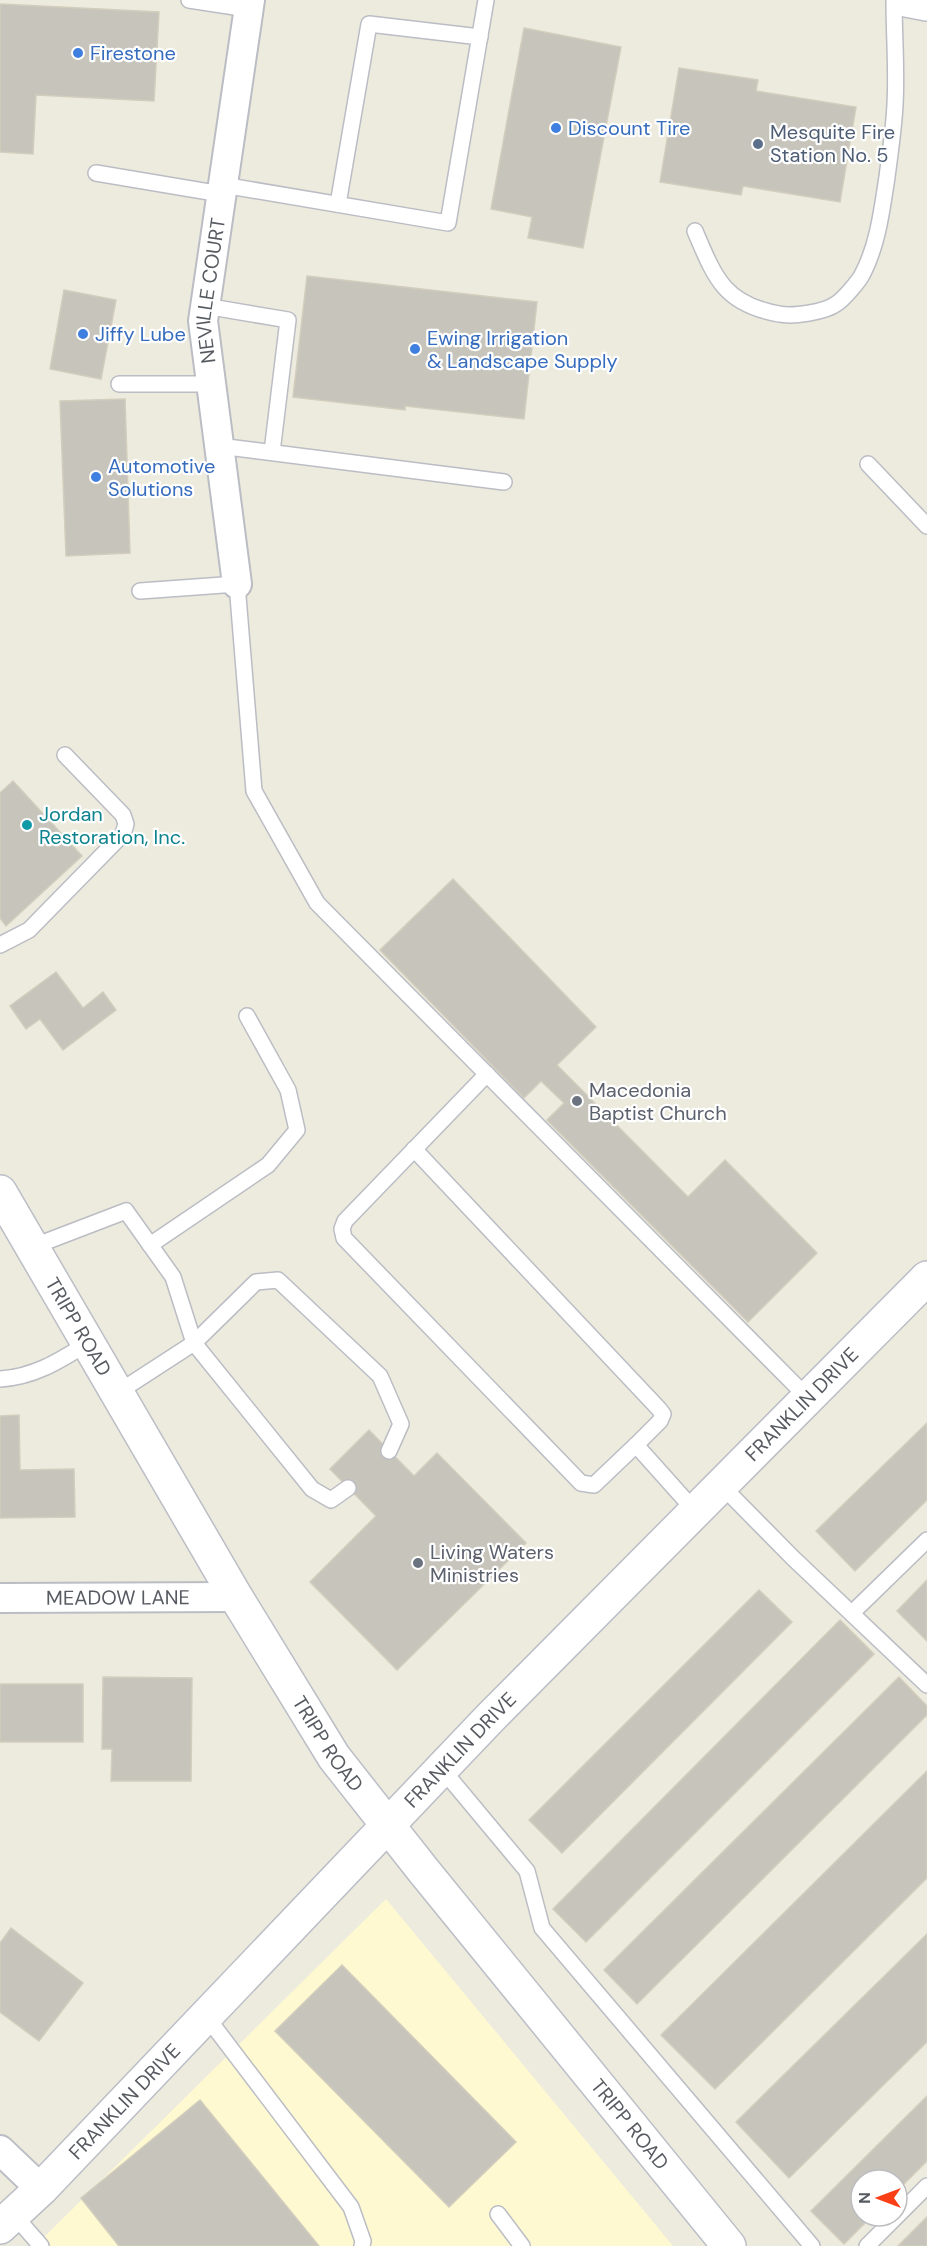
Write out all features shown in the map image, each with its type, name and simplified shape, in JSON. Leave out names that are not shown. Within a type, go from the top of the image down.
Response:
[{"type":"street","points":[[906,0],[927,4]]},
{"type":"street","name":"NEVILLE COURT","points":[[237,584],[203,321],[249,4]]},
{"type":"street","name":"TRIPP ROAD","points":[[0,1192],[236,1597],[334,1757],[729,2246]]},
{"type":"street","name":"FRANKLIN DRIVE","points":[[7,2221],[41,2190],[490,1718],[927,1278]]},
{"type":"street","name":"MEADOW LANE","points":[[0,1598],[236,1597]]},
{"type":"street","points":[[0,2150],[41,2190]]},
{"type":"lane","points":[[189,0],[249,4]]},
{"type":"lane","points":[[96,173],[338,204],[448,223],[486,0]]},
{"type":"lane","points":[[694,231],[722,286],[738,301],[763,311],[783,315],[806,314],[836,304],[862,275],[876,238],[896,105],[894,0]]},
{"type":"lane","points":[[338,204],[369,24],[480,37]]},
{"type":"lane","points":[[205,306],[288,320],[272,452]]},
{"type":"lane","points":[[119,384],[211,384]]},
{"type":"lane","points":[[219,446],[504,482]]},
{"type":"lane","points":[[868,464],[927,526]]},
{"type":"lane","points":[[140,591],[237,584],[254,791],[317,903],[808,1398]]},
{"type":"lane","points":[[0,945],[29,930],[123,834],[126,824],[123,815],[65,755]]},
{"type":"lane","points":[[150,1245],[268,1165],[297,1130],[288,1090],[247,1016]]},
{"type":"lane","points":[[414,1149],[663,1414],[660,1421],[594,1485],[581,1483],[344,1239],[342,1230],[345,1221],[414,1149],[487,1074]]},
{"type":"lane","points":[[32,1247],[126,1211],[173,1277],[194,1343],[312,1489],[331,1500],[348,1488]]},
{"type":"lane","points":[[117,1393],[194,1343],[256,1282],[278,1280],[380,1376],[401,1424],[389,1451]]},
{"type":"lane","points":[[0,1379],[16,1378],[48,1368],[88,1343]]},
{"type":"lane","points":[[636,1445],[695,1511]]},
{"type":"lane","points":[[721,1485],[793,1558],[927,1685]]},
{"type":"lane","points":[[852,1614],[927,1539]]},
{"type":"lane","points":[[442,1769],[527,1871],[542,1928],[812,2246]]},
{"type":"lane","points":[[206,2016],[351,2208],[363,2241],[362,2246]]},
{"type":"lane","points":[[867,2246],[927,2186]]},
{"type":"lane","points":[[498,2214],[522,2246]]},
{"type":"lane","points":[[7,2221],[41,2246]]},
{"type":"shaded area","points":[[386,1899],[673,2246],[35,2246]]},
{"type":"building","name":"Firestone","points":[[0,4],[159,12],[154,101],[36,95],[33,154],[0,152]]},
{"type":"building","name":"Discount Tire","points":[[524,28],[621,47],[583,248],[528,238],[532,217],[491,209]]},
{"type":"building","name":"Mesquite Fire Station No. 5","points":[[679,68],[758,80],[756,91],[856,107],[840,202],[743,186],[741,195],[660,182]]},
{"type":"building","name":"Ewing Irrigation & Landscape Supply","points":[[307,276],[537,302],[524,419],[405,406],[405,410],[293,397]]},
{"type":"building","name":"Jiffy Lube","points":[[64,290],[116,300],[101,379],[50,369]]},
{"type":"building","name":"Automotive Solutions","points":[[125,399],[130,553],[66,556],[60,401]]},
{"type":"building","name":"Jordan Restoration, Inc.","points":[[13,781],[82,856],[6,926],[0,918],[0,793]]},
{"type":"building","name":"Macedonia Baptist Church","points":[[453,879],[596,1027],[557,1065],[688,1197],[725,1160],[817,1253],[748,1322],[547,1120],[564,1103],[541,1081],[524,1098],[380,950]]},
{"type":"building","points":[[56,972],[83,1008],[103,992],[116,1010],[63,1050],[40,1019],[26,1029],[10,1006]]},
{"type":"building","points":[[19,1415],[20,1470],[74,1469],[75,1517],[0,1518],[0,1416]]},
{"type":"building","points":[[927,1423],[927,1500],[855,1571],[816,1531]]},
{"type":"building","name":"Living Waters Ministries","points":[[369,1430],[414,1476],[437,1453],[526,1543],[397,1670],[310,1582],[376,1516],[330,1469]]},
{"type":"building","points":[[927,1580],[927,1641],[897,1611]]},
{"type":"building","points":[[759,1590],[792,1622],[562,1853],[529,1820]]},
{"type":"building","points":[[840,1620],[874,1654],[586,1942],[553,1909]]},
{"type":"building","points":[[103,1677],[192,1678],[191,1781],[111,1781],[112,1749],[102,1749]]},
{"type":"building","points":[[899,1677],[927,1706],[927,1715],[637,2004],[604,1970]]},
{"type":"building","points":[[0,1684],[83,1684],[83,1742],[0,1742]]},
{"type":"building","points":[[927,1771],[927,1878],[715,2089],[661,2035]]},
{"type":"building","points":[[11,1928],[83,1983],[39,2041],[0,2012],[0,1943]]},
{"type":"building","points":[[927,1934],[927,2042],[789,2178],[736,2122]]},
{"type":"building","points":[[342,1965],[516,2142],[449,2207],[275,2031]]},
{"type":"building","points":[[927,2096],[927,2161],[909,2179],[909,2168],[854,2168]]},
{"type":"building","points":[[200,2100],[319,2246],[119,2246],[81,2198]]},
{"type":"building","points":[[849,2173],[849,2228],[860,2228],[844,2244],[811,2211]]},
{"type":"building","points":[[927,2217],[927,2246],[898,2246]]},
{"type":"place","name":"Firestone","points":[[78,53]]},
{"type":"place","name":"Discount Tire","points":[[556,128]]},
{"type":"place","name":"Mesquite Fire Station No. 5","points":[[758,144]]},
{"type":"place","name":"Jiffy Lube","points":[[83,334]]},
{"type":"place","name":"Ewing Irrigation & Landscape Supply","points":[[415,349]]},
{"type":"place","name":"Automotive Solutions","points":[[96,477]]},
{"type":"place","name":"Jordan Restoration, Inc.","points":[[27,825]]},
{"type":"place","name":"Macedonia Baptist Church","points":[[577,1101]]},
{"type":"place","name":"Living Waters Ministries","points":[[418,1563]]}]
